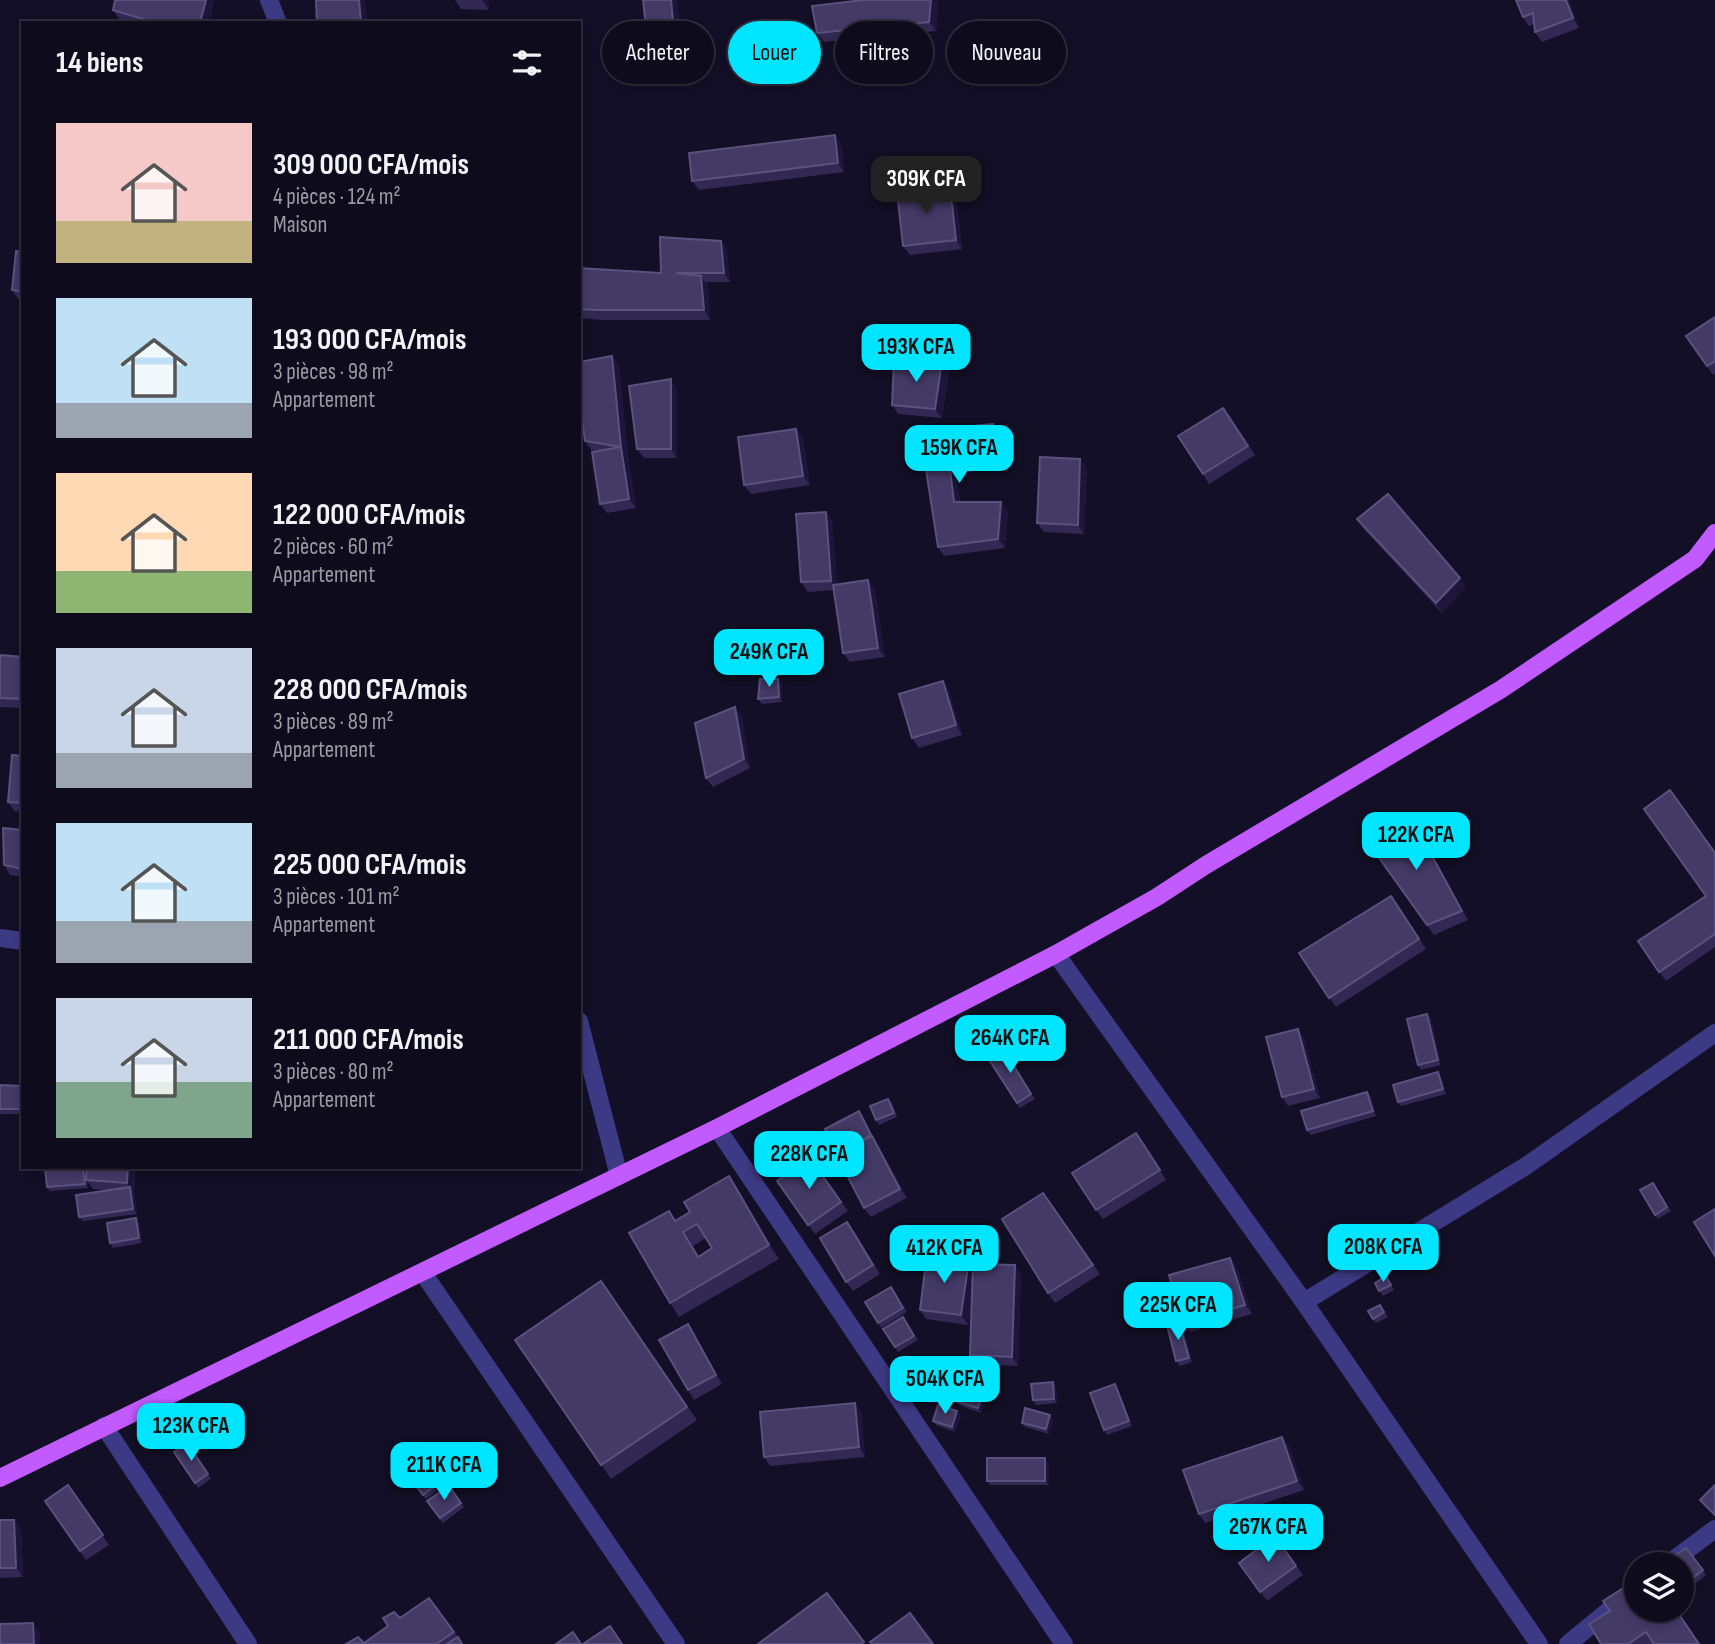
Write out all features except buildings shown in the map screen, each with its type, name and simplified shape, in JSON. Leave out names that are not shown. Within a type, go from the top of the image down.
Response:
[{"type":"main road","points":[[0,1478],[717,1128],[1056,954],[1157,897],[1500,690],[1695,559],[1715,533]]},
{"type":"main road","points":[[1695,559],[1715,555]]},
{"type":"street","points":[[269,0],[277,21]]},
{"type":"street","points":[[0,938],[21,941]]},
{"type":"street","points":[[1056,954],[1304,1302],[1539,1644]]},
{"type":"street","points":[[581,1029],[619,1176]]},
{"type":"street","points":[[1304,1302],[1526,1166],[1715,1033]]},
{"type":"street","points":[[717,1128],[1064,1644]]},
{"type":"street","points":[[423,1273],[676,1644]]},
{"type":"street","points":[[104,1426],[248,1644]]},
{"type":"street","points":[[1684,1552],[1715,1529]]},
{"type":"street","points":[[1568,1644],[1624,1598]]}]
